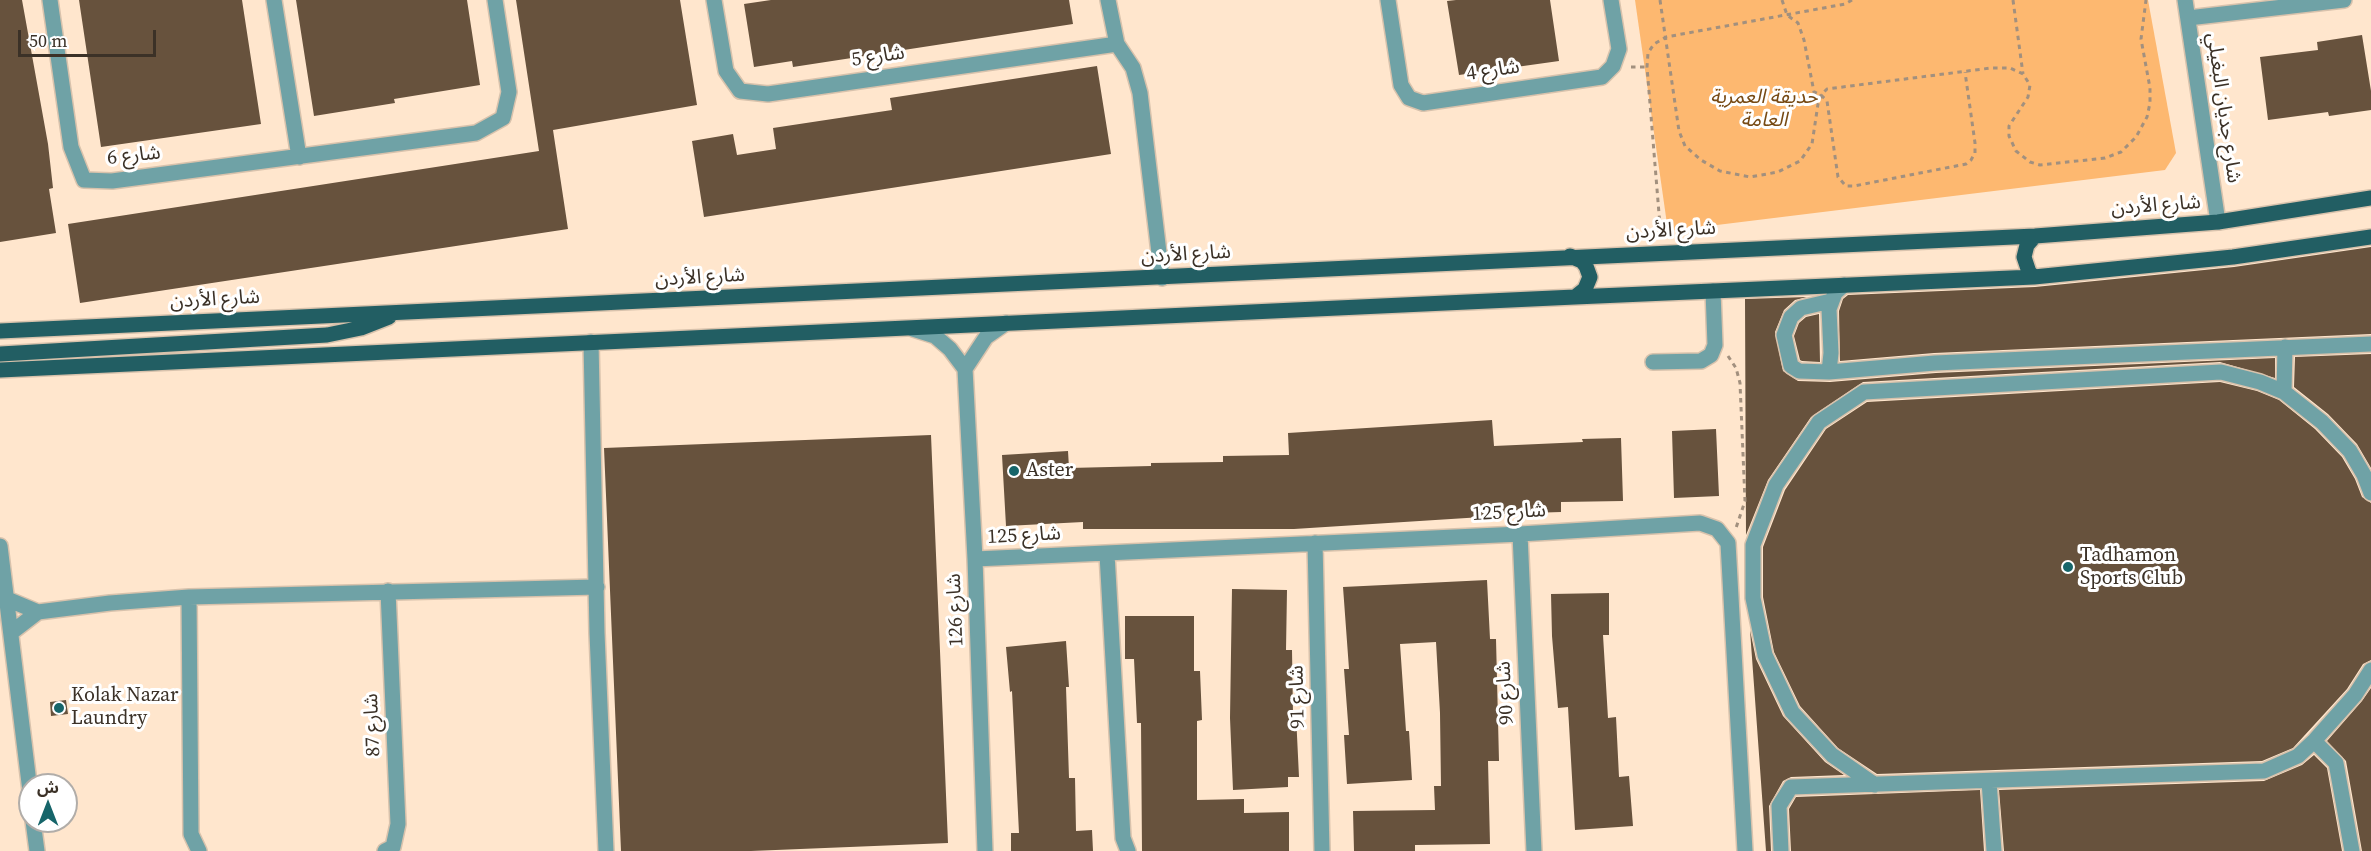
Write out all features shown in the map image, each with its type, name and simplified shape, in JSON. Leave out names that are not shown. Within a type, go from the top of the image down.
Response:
[{"type":"main road","name":"شارع الأردن","points":[[0,331],[2035,236],[2218,222],[2371,198]]},
{"type":"main road","points":[[2034,278],[2029,272],[2024,257],[2027,245],[2035,236]]},
{"type":"main road","points":[[0,370],[2034,278],[2233,257],[2371,237]]},
{"type":"main road","points":[[1570,256],[1582,261],[1590,278],[1585,289],[1575,297]]},
{"type":"main road","points":[[0,354],[327,335],[361,328],[398,313]]},
{"type":"street","name":"شارع 6","points":[[50,0],[71,147],[84,180],[112,181],[476,133],[503,118],[508,92],[495,0]]},
{"type":"street","points":[[274,0],[299,157]]},
{"type":"street","name":"شارع 5","points":[[714,0],[726,71],[740,91],[749,92],[768,94],[1117,44]]},
{"type":"street","points":[[1108,0],[1117,44],[1133,68],[1140,93],[1162,278]]},
{"type":"street","name":"شارع 4","points":[[1388,0],[1401,85],[1409,98],[1423,103],[1602,77],[1613,66],[1619,49],[1611,0]]},
{"type":"street","name":"شارع جديان البغيلي","points":[[2185,0],[2218,222]]},
{"type":"street","points":[[2188,18],[2344,0]]},
{"type":"street","points":[[1829,372],[1831,301],[1844,285]]},
{"type":"street","points":[[1653,362],[1701,361],[1711,355],[1715,345],[1713,291]]},
{"type":"street","points":[[1831,301],[1801,308],[1791,317],[1784,335],[1791,366],[1799,371],[1829,372],[1935,363],[2371,344]]},
{"type":"street","points":[[913,329],[935,336],[950,349],[964,369],[986,337],[1006,323]]},
{"type":"street","points":[[591,342],[606,851]]},
{"type":"street","points":[[2284,392],[2285,347]]},
{"type":"street","name":"شارع 126","points":[[964,369],[975,559],[984,851]]},
{"type":"street","points":[[1875,784],[1832,755],[1792,712],[1765,655],[1753,598],[1753,545],[1776,485],[1819,422],[1864,392],[2221,372],[2260,382],[2284,392],[2322,422],[2349,451],[2364,475],[2371,493]]},
{"type":"street","name":"شارع 125","points":[[975,559],[1520,534],[1700,523],[1717,529],[1728,543]]},
{"type":"street","name":"شارع 90","points":[[1520,534],[1534,851]]},
{"type":"street","name":"شارع 91","points":[[1315,543],[1322,851]]},
{"type":"street","points":[[1728,543],[1746,851]]},
{"type":"street","points":[[0,546],[28,773]]},
{"type":"street","points":[[1107,554],[1123,838],[1128,851]]},
{"type":"street","points":[[12,632],[38,612],[189,597],[597,587]]},
{"type":"street","name":"شارع 87","points":[[385,851],[393,847],[398,824],[388,591]]},
{"type":"street","points":[[189,597],[191,834],[199,851]]},
{"type":"street","points":[[8,598],[38,612]]},
{"type":"street","points":[[1781,851],[1779,806],[1791,787],[2264,771],[2298,756],[2314,741],[2355,695],[2371,670]]},
{"type":"street","points":[[2314,741],[2336,763],[2352,851]]},
{"type":"street","points":[[1989,781],[1994,851]]},
{"type":"street","points":[[35,833],[37,851]]},
{"type":"path","points":[[1660,0],[1679,131],[1685,146],[1701,160],[1720,171],[1750,177],[1778,172],[1800,161],[1812,144],[1818,104],[1821,94],[1827,89],[2010,68],[2024,74]]},
{"type":"path","points":[[1782,0],[1787,15],[1798,23],[1804,40],[1814,92],[1821,94],[1827,101],[1838,177],[1846,186],[1966,164],[1971,160],[1975,153],[1976,143],[1965,72]]},
{"type":"path","points":[[1662,252],[1647,68],[1648,53],[1654,44],[1666,37],[1845,4],[1852,0]]},
{"type":"path","points":[[2013,0],[2024,74],[2030,85],[2028,97],[2009,126],[2009,136],[2016,151],[2030,162],[2040,165],[2105,158],[2121,152],[2136,137],[2147,117],[2150,103],[2150,88],[2141,39],[2146,0]]},
{"type":"path","points":[[1715,345],[1729,356],[1736,368],[1740,383],[1745,501],[1740,519],[1728,543]]},
{"type":"green space","name":"حديقة العمرية العامة","points":[[1635,0],[2148,0],[2176,153],[2165,170],[1668,231]]},
{"type":"building","points":[[0,0],[22,0],[48,144],[53,188],[49,189],[56,233],[0,242]]},
{"type":"building","points":[[79,0],[242,0],[261,124],[101,147]]},
{"type":"building","points":[[296,0],[467,0],[480,85],[394,99],[395,103],[314,116]]},
{"type":"building","points":[[516,0],[680,0],[697,105],[553,130],[568,229],[80,303],[68,224],[539,151]]},
{"type":"building","points":[[771,0],[1069,0],[1073,24],[793,67],[792,61],[754,67],[744,4]]},
{"type":"building","points":[[1550,0],[1559,61],[1459,75],[1447,1]]},
{"type":"building","points":[[2362,35],[2371,91],[2371,110],[2329,116],[2328,112],[2268,120],[2260,57],[2318,50],[2317,42]]},
{"type":"building","points":[[1097,66],[1111,154],[704,217],[692,141],[733,134],[737,155],[776,149],[773,128],[892,110],[890,98]]},
{"type":"building","points":[[2371,247],[2371,334],[1934,353],[1840,361],[1839,311],[1843,299],[1848,295],[2035,287],[2234,267]]},
{"type":"building","points":[[1807,297],[1795,300],[1784,310],[1775,332],[1783,371],[1798,381],[1830,382],[1936,373],[2275,358],[2275,378],[2220,362],[1863,382],[1811,417],[1768,480],[1746,535],[1745,299]]},
{"type":"building","points":[[1819,314],[1820,362],[1802,361],[1794,336],[1799,323],[1806,317]]},
{"type":"building","points":[[2371,354],[2371,468],[2357,444],[2328,414],[2294,387],[2295,357]]},
{"type":"building","name":"Tadhamon Sports Club","points":[[2220,382],[2257,391],[2279,400],[2315,429],[2342,457],[2362,497],[2371,503],[2371,660],[2363,664],[2347,689],[2293,748],[2262,761],[1877,774],[1838,748],[1800,706],[1774,652],[1763,597],[1763,547],[1785,490],[1826,429],[1867,402]]},
{"type":"building","points":[[1492,420],[1494,446],[1621,438],[1623,501],[1561,502],[1561,512],[1498,514],[1498,516],[1294,529],[1083,529],[1083,522],[1006,526],[1002,455],[1068,451],[1069,468],[1151,466],[1151,463],[1223,462],[1223,456],[1289,455],[1288,433]]},
{"type":"building","points":[[1716,429],[1719,496],[1674,498],[1672,431]]},
{"type":"building","points":[[931,435],[948,843],[751,851],[621,851],[604,448]]},
{"type":"building","points":[[1487,580],[1490,639],[1496,639],[1499,761],[1488,761],[1490,844],[1415,845],[1415,851],[1354,851],[1353,811],[1435,810],[1434,786],[1441,786],[1440,713],[1436,642],[1400,644],[1412,780],[1347,784],[1344,735],[1349,735],[1344,669],[1349,669],[1343,587]]},
{"type":"building","points":[[1232,589],[1287,590],[1286,650],[1292,650],[1293,715],[1296,715],[1299,777],[1288,777],[1288,787],[1233,790],[1230,718]]},
{"type":"building","points":[[1609,593],[1609,635],[1603,635],[1608,718],[1616,717],[1619,777],[1629,776],[1633,826],[1575,830],[1568,707],[1558,708],[1551,594]]},
{"type":"building","points":[[1125,616],[1194,616],[1194,671],[1200,671],[1202,720],[1197,721],[1197,800],[1244,799],[1244,813],[1289,812],[1289,851],[1142,851],[1141,723],[1137,723],[1134,659],[1125,659]]},
{"type":"building","points":[[1750,630],[1756,659],[1783,716],[1825,762],[1844,775],[1791,777],[1783,781],[1769,806],[1771,851],[1766,851]]},
{"type":"building","points":[[1066,641],[1069,687],[1066,687],[1069,778],[1075,778],[1076,831],[1092,830],[1093,851],[1011,851],[1011,833],[1019,833],[1012,691],[1010,692],[1006,647]]},
{"type":"building","points":[[2371,688],[2371,851],[2362,851],[2346,761],[2327,741]]},
{"type":"building","name":"Kolak Nazar Laundry","points":[[66,700],[68,714],[51,716],[50,702]]},
{"type":"building","points":[[2314,755],[2327,768],[2342,851],[2004,851],[1999,790],[2264,781],[2302,765]]},
{"type":"building","points":[[1980,790],[1984,851],[1791,851],[1789,809],[1796,797]]},
{"type":"place","name":"Aster","points":[[1014,471]]},
{"type":"place","name":"Tadhamon Sports Club","points":[[2068,567]]},
{"type":"place","name":"Kolak Nazar Laundry","points":[[59,708]]}]
